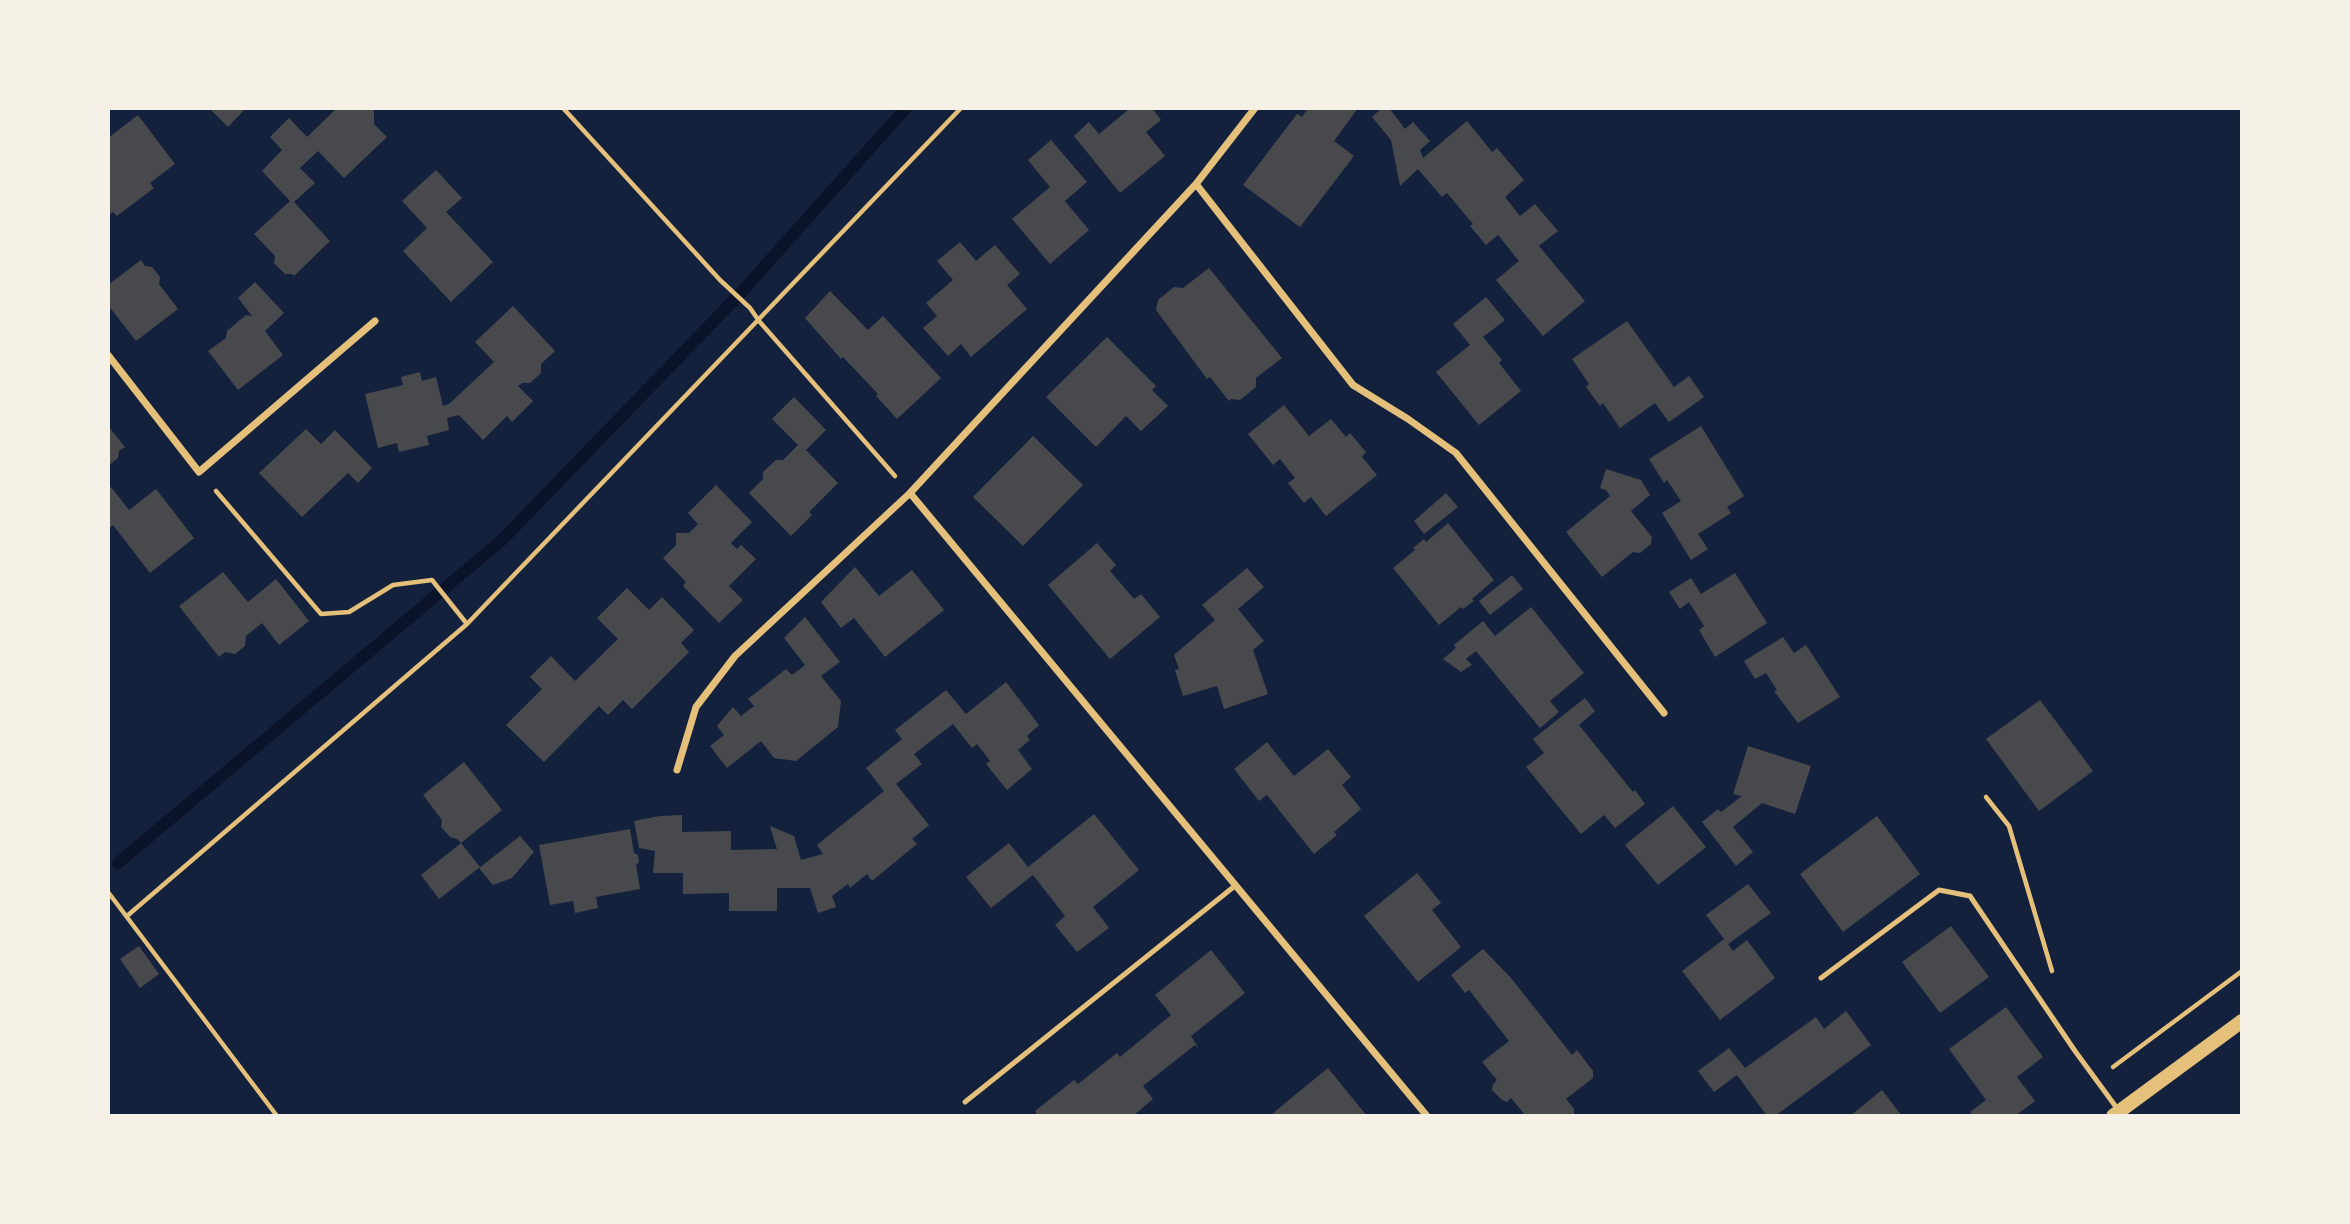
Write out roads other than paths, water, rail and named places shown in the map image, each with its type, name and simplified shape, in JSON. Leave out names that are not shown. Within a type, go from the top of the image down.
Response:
[{"type":"main road","points":[[2116,1113],[2242,1021]]},
{"type":"street","points":[[677,770],[696,706],[735,656],[910,493],[1196,184],[1255,108]]},
{"type":"street","points":[[1196,184],[1353,386],[1408,419],[1456,453],[1664,713]]},
{"type":"street","points":[[108,355],[199,472],[375,321]]},
{"type":"street","points":[[910,493],[1427,1115]]},
{"type":"lane","points":[[965,1102],[1237,885]]},
{"type":"lane","points":[[1821,978],[1939,890],[1970,896],[2116,1113]]},
{"type":"waterway","points":[[118,863],[502,540],[737,297],[906,108]]}]
